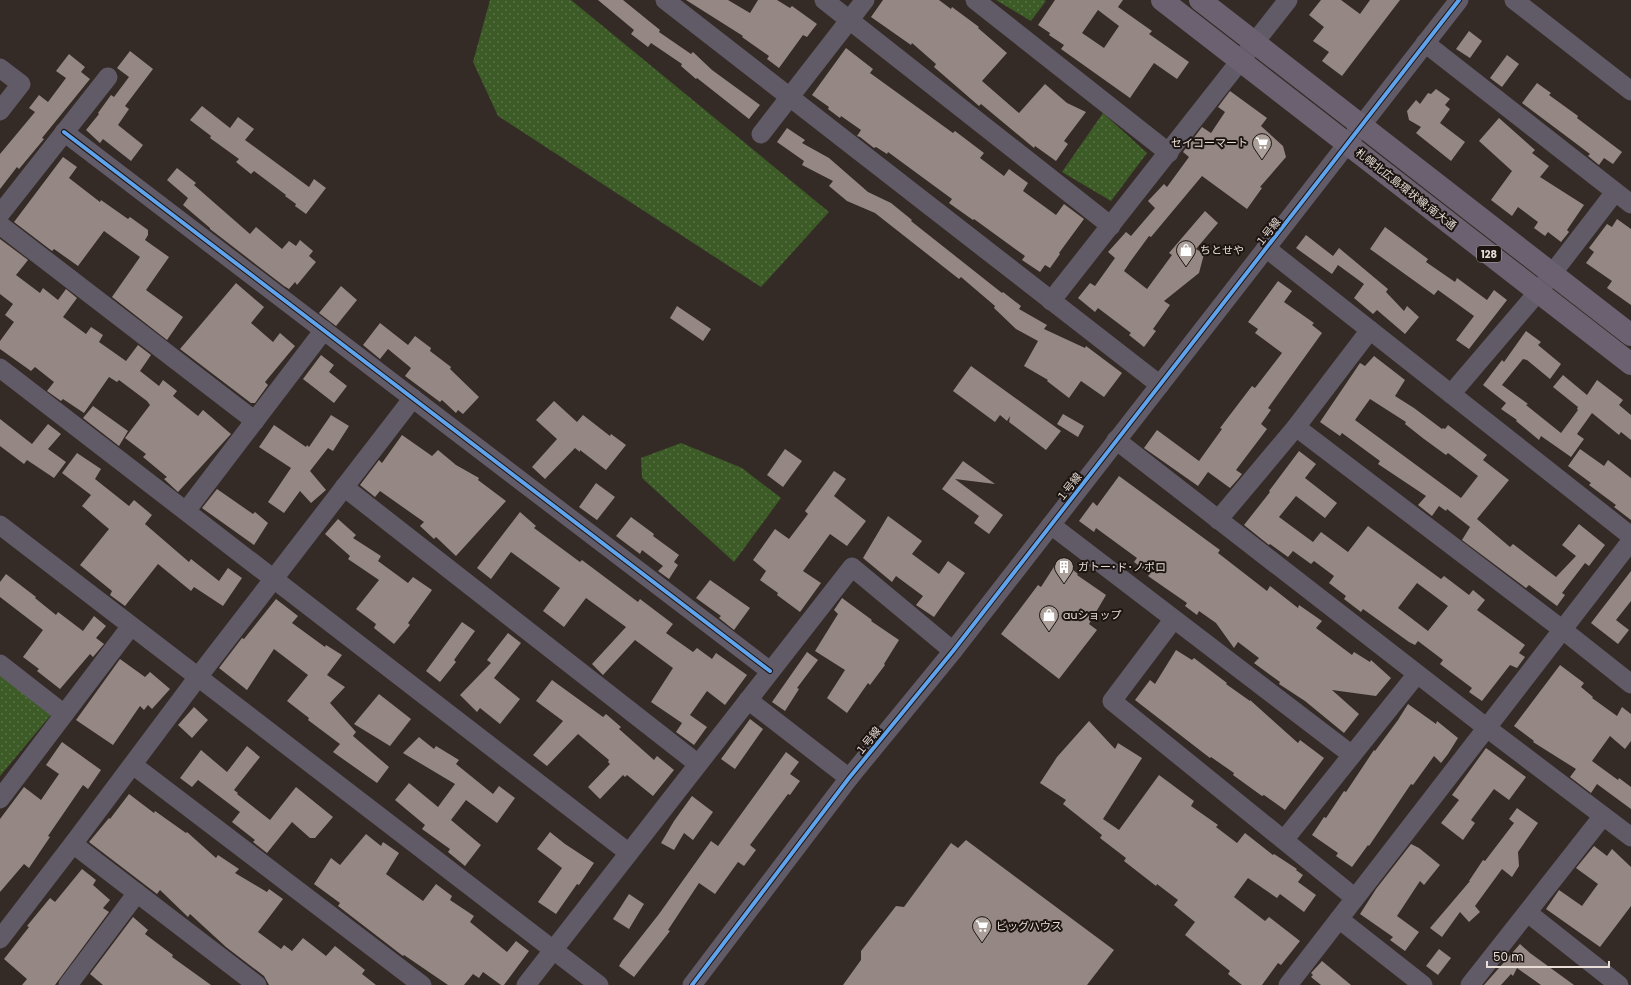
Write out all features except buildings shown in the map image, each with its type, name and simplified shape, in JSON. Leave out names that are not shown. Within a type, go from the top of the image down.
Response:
[{"type":"main road","name":"札幌北広島環状線;南大通","points":[[1162,0],[1631,364]]},
{"type":"main road","name":"札幌北広島環状線;南大通","points":[[1200,0],[1360,126],[1631,335]]},
{"type":"street","points":[[665,0],[1160,385]]},
{"type":"street","points":[[824,0],[1111,226]]},
{"type":"street","points":[[761,134],[865,0]]},
{"type":"street","points":[[975,0],[1169,153]]},
{"type":"street","points":[[1051,300],[1169,153],[1288,0]]},
{"type":"street","name":"１号線","points":[[692,985],[849,778],[953,651],[1459,0]]},
{"type":"street","points":[[1514,0],[1630,88]]},
{"type":"street","points":[[1425,43],[1631,204]]},
{"type":"street","points":[[0,68],[21,84],[0,111]]},
{"type":"street","points":[[0,214],[108,77]]},
{"type":"street","points":[[64,132],[770,671]]},
{"type":"street","points":[[1452,394],[1538,292],[1616,192]]},
{"type":"street","points":[[0,225],[255,421]]},
{"type":"street","points":[[1266,248],[1631,536]]},
{"type":"street","points":[[186,511],[324,330]]},
{"type":"street","points":[[1218,520],[1296,427],[1370,330]]},
{"type":"street","points":[[0,368],[629,853]]},
{"type":"street","points":[[2,930],[73,844],[198,677],[412,398]]},
{"type":"street","points":[[1296,427],[1563,630],[1631,684]]},
{"type":"street","points":[[1116,440],[1487,728],[1631,837]]},
{"type":"street","points":[[344,487],[698,764]]},
{"type":"street","points":[[0,525],[599,985]]},
{"type":"street","points":[[1051,525],[1352,756]]},
{"type":"street","points":[[1288,985],[1631,541]]},
{"type":"street","points":[[526,985],[852,567],[953,651]]},
{"type":"street","points":[[1173,620],[1112,701],[1355,898]]},
{"type":"street","points":[[1,796],[131,626]]},
{"type":"street","points":[[0,664],[64,714]]},
{"type":"street","points":[[1284,840],[1417,674]]},
{"type":"street","points":[[748,700],[849,778]]},
{"type":"street","points":[[133,764],[422,985]]},
{"type":"street","points":[[1470,985],[1603,816]]},
{"type":"street","points":[[73,844],[257,985]]},
{"type":"street","points":[[77,982],[137,893]]},
{"type":"street","points":[[1528,913],[1619,985]]},
{"type":"street","points":[[1339,920],[1423,985]]},
{"type":"green space","points":[[490,0],[571,0],[829,212],[761,287],[498,116],[473,62]]},
{"type":"green space","points":[[996,0],[1044,0],[1046,1],[1031,21]]},
{"type":"green space","points":[[1103,113],[1147,153],[1111,201],[1062,172]]},
{"type":"green space","points":[[681,443],[742,468],[781,498],[734,562],[642,478],[641,458]]},
{"type":"green space","points":[[0,673],[51,715],[0,776]]},
{"type":"cycle path","points":[[692,985],[849,778],[953,651],[1459,0]]},
{"type":"cycle path","points":[[64,132],[770,671]]},
{"type":"place","name":"セイコーマート","points":[[1262,160]]},
{"type":"place","name":"ちとせや","points":[[1186,267]]},
{"type":"place","name":"ガトー･ド･ノポロ","points":[[1064,584]]},
{"type":"place","name":"auショップ","points":[[1049,632]]},
{"type":"place","name":"ビッグハウス","points":[[982,943]]}]
